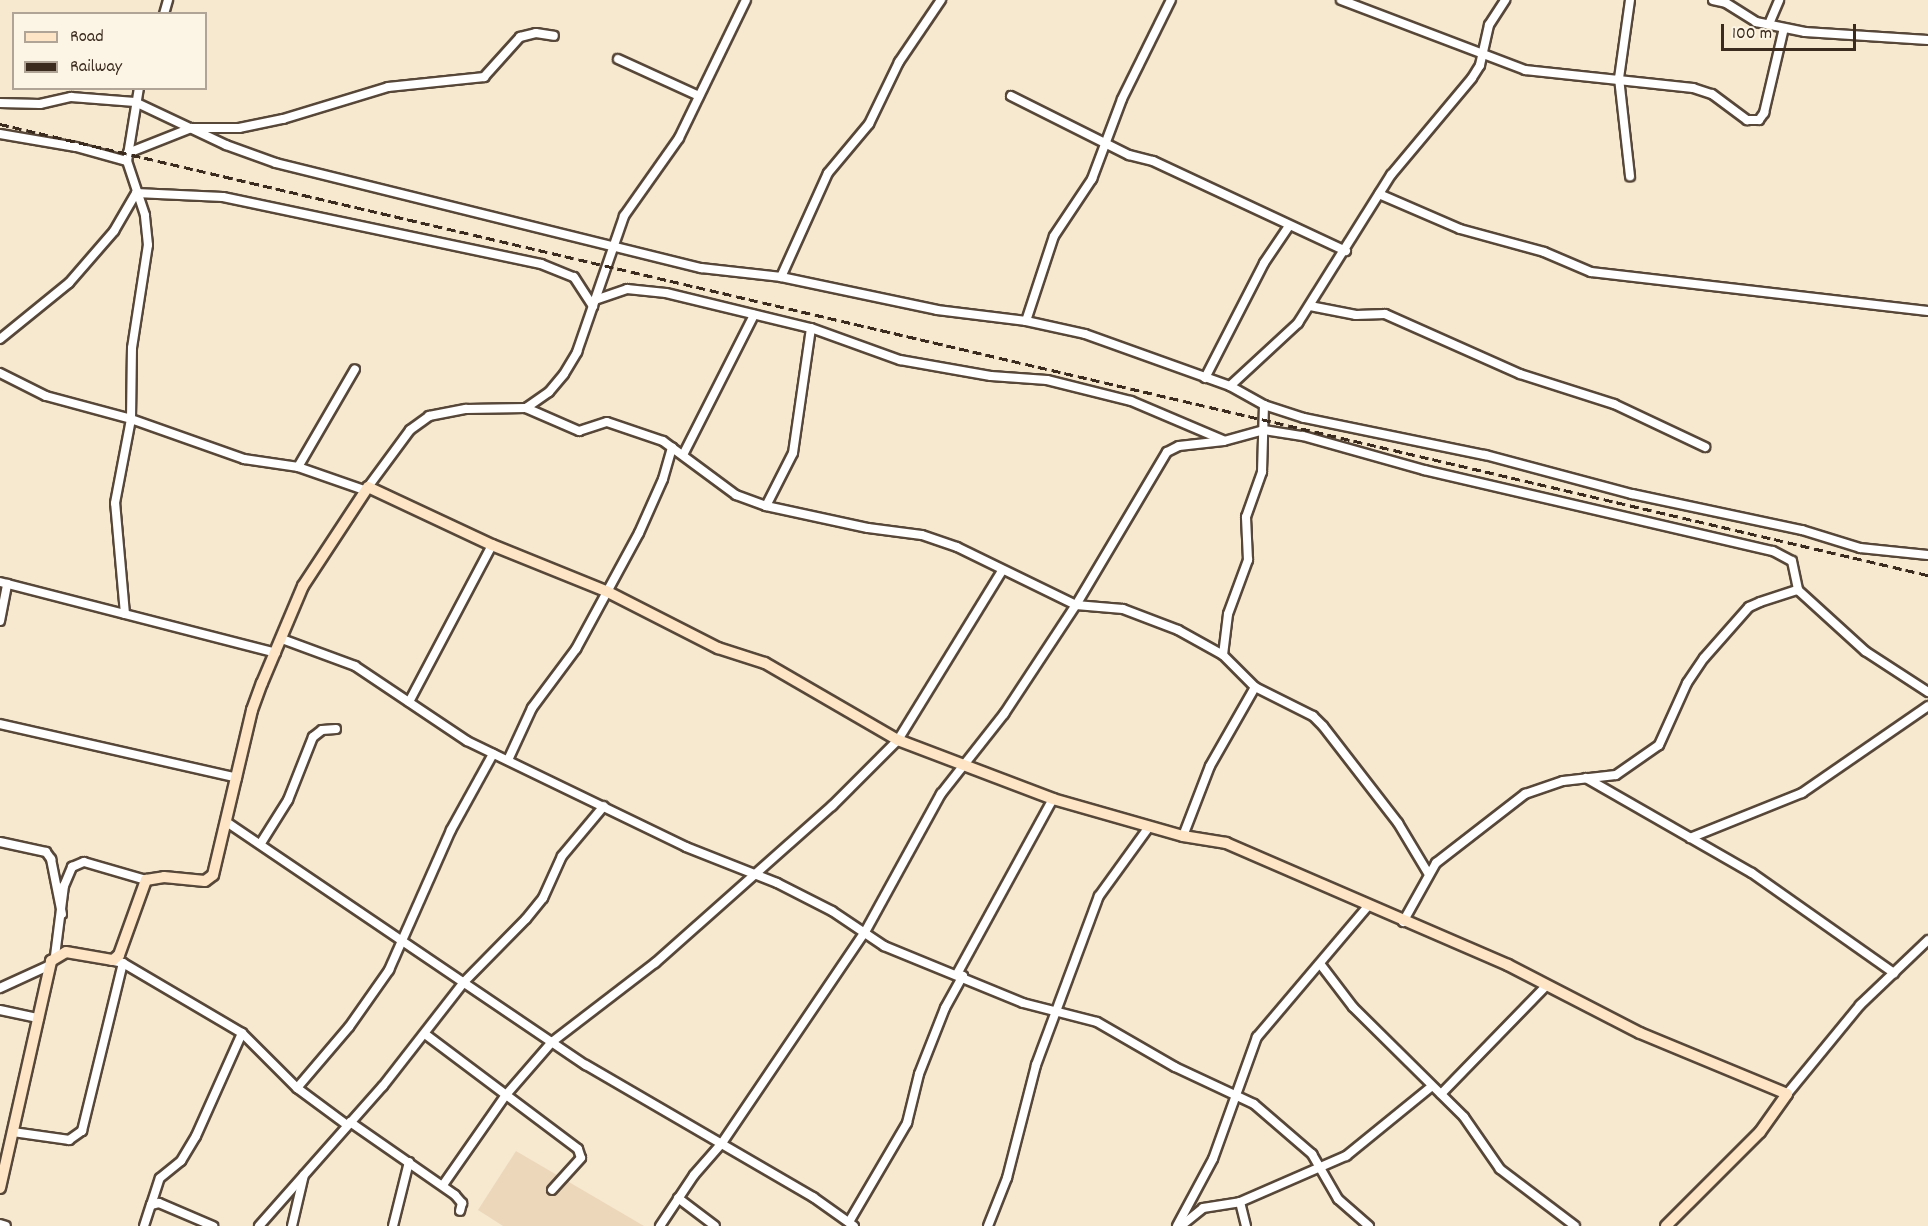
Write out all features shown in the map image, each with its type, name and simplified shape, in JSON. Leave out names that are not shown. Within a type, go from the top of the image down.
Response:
[{"type":"street","points":[[526,408],[564,374],[577,352],[624,216],[679,138],[746,0]]},
{"type":"street","points":[[782,277],[828,173],[869,124],[899,62],[941,0]]},
{"type":"street","points":[[1026,321],[1054,236],[1092,178],[1122,99],[1171,0]]},
{"type":"street","points":[[1341,0],[1525,70],[1619,78],[1693,88],[1712,94],[1748,120],[1759,120],[1764,113],[1784,28]]},
{"type":"street","points":[[1230,386],[1298,323],[1346,251],[1379,194],[1472,78],[1483,54],[1493,15],[1505,0]]},
{"type":"street","points":[[1630,0],[1619,78],[1630,176]]},
{"type":"street","points":[[1713,0],[1726,3],[1756,22],[1784,28],[1849,38],[1928,40]]},
{"type":"street","points":[[1769,24],[1779,0]]},
{"type":"street","points":[[0,134],[128,157],[191,128],[239,128],[283,119],[388,87],[484,77],[520,37],[536,33],[554,36]]},
{"type":"street","points":[[618,59],[699,96]]},
{"type":"street","points":[[125,614],[115,503],[131,419],[132,348],[148,245],[145,215],[135,193],[128,157],[138,90]]},
{"type":"street","points":[[1011,96],[1106,142],[1346,251]]},
{"type":"street","points":[[0,103],[40,104],[71,98],[135,102],[276,163],[614,244],[701,268],[782,277],[937,310],[1026,321],[1085,334],[1230,386],[1264,405],[1304,418],[1478,453],[1632,494],[1802,530],[1860,548],[1928,555]]},
{"type":"street","points":[[135,193],[223,197],[541,264],[574,277],[594,303]]},
{"type":"street","points":[[0,339],[69,283],[114,231],[135,193]]},
{"type":"street","points":[[1379,194],[1460,228],[1544,252],[1591,272],[1928,311]]},
{"type":"street","points":[[1205,378],[1264,263],[1289,226]]},
{"type":"street","points":[[594,303],[638,289],[811,328],[911,363],[991,376],[1047,380],[1131,401],[1224,441]]},
{"type":"street","points":[[1310,306],[1356,315],[1385,314],[1509,370],[1614,404],[1705,447]]},
{"type":"street","points":[[684,453],[754,315]]},
{"type":"street","points":[[766,506],[794,453],[799,430],[811,328]]},
{"type":"street","points":[[298,467],[355,369]]},
{"type":"street","points":[[0,373],[46,396],[131,419],[244,459],[298,467],[366,488],[492,545],[606,591],[698,639],[765,663],[898,740],[960,766],[1053,799],[1183,836],[1226,843],[1547,985],[1640,1033],[1787,1094]]},
{"type":"street","points":[[1223,655],[1230,605],[1248,561],[1246,517],[1262,472],[1264,405]]},
{"type":"street","points":[[0,1184],[63,914],[64,886],[77,864],[95,864],[146,880],[210,879],[220,861],[252,710],[303,586],[366,488],[410,430],[429,416],[466,410],[526,408],[579,430],[613,423],[684,453],[736,495],[766,506],[922,535],[957,547],[1002,571],[1076,605],[1123,609],[1178,630],[1223,655],[1255,687],[1307,713],[1323,726],[1398,823],[1428,873]]},
{"type":"street","points":[[660,1226],[678,1198],[722,1143],[865,932],[941,794],[960,766],[1004,714],[1076,605],[1107,546],[1167,452],[1179,446],[1224,441],[1264,430],[1773,551],[1792,561],[1798,590],[1865,651],[1928,692]]},
{"type":"street","points":[[508,760],[532,708],[576,649],[653,505],[672,447]]},
{"type":"street","points":[[409,702],[492,545]]},
{"type":"street","points":[[443,1185],[505,1096],[552,1042],[655,963],[831,806],[898,740],[1002,571]]},
{"type":"street","points":[[0,621],[4,583],[276,653]]},
{"type":"street","points":[[1403,922],[1428,873],[1455,846],[1525,794],[1585,777],[1616,775],[1659,745],[1687,683],[1742,615],[1760,602],[1798,590]]},
{"type":"street","points":[[282,639],[355,666],[492,754],[686,847],[754,874],[902,954],[960,975],[1023,1003],[1097,1022],[1175,1067],[1254,1104],[1299,1141],[1322,1167],[1338,1198],[1369,1226]]},
{"type":"street","points":[[1183,836],[1210,766],[1255,687]]},
{"type":"street","points":[[1690,838],[1802,793],[1854,760],[1928,706]]},
{"type":"street","points":[[0,724],[237,778]]},
{"type":"street","points":[[261,843],[288,800],[313,737],[322,730],[336,729]]},
{"type":"street","points":[[297,1088],[368,1001],[403,939],[451,831],[492,754]]},
{"type":"street","points":[[1585,777],[1782,893],[1894,973]]},
{"type":"street","points":[[228,823],[261,843],[552,1042],[722,1143],[851,1224],[907,1123],[919,1074],[960,975],[1053,799]]},
{"type":"street","points":[[259,1226],[425,1034],[464,982],[543,898],[562,856],[604,806]]},
{"type":"street","points":[[988,1226],[1007,1178],[1027,1092],[1054,1012],[1099,896],[1149,827]]},
{"type":"street","points":[[0,842],[46,852],[51,859],[63,914]]},
{"type":"street","points":[[109,960],[119,955],[146,880]]},
{"type":"street","points":[[1179,1226],[1213,1159],[1257,1037],[1321,965],[1368,906]]},
{"type":"street","points":[[1666,1226],[1760,1132],[1787,1094],[1860,1005],[1928,940]]},
{"type":"street","points":[[0,988],[66,952],[123,963],[242,1033],[297,1088],[443,1185],[462,1203],[460,1211]]},
{"type":"street","points":[[13,1132],[69,1140],[82,1131],[123,963]]},
{"type":"street","points":[[1321,965],[1353,1007],[1483,1139],[1500,1169],[1575,1226]]},
{"type":"street","points":[[1441,1094],[1547,985]]},
{"type":"street","points":[[0,1010],[39,1018]]},
{"type":"street","points":[[144,1226],[154,1186],[181,1161],[196,1136],[242,1033]]},
{"type":"street","points":[[425,1034],[505,1096],[571,1142],[581,1155],[552,1190]]},
{"type":"street","points":[[1179,1226],[1203,1208],[1240,1203],[1346,1156],[1431,1087]]},
{"type":"street","points":[[393,1226],[408,1162]]},
{"type":"street","points":[[292,1226],[305,1173]]},
{"type":"street","points":[[678,1198],[715,1226]]},
{"type":"street","points":[[1240,1203],[1246,1226]]},
{"type":"street","points":[[151,1205],[166,1205],[213,1226]]},
{"type":"street","points":[[0,1224],[6,1226]]},
{"type":"shaded area","points":[[516,1151],[644,1226],[503,1226],[478,1210]]},
{"type":"railway","points":[[0,124],[1928,575]]}]
